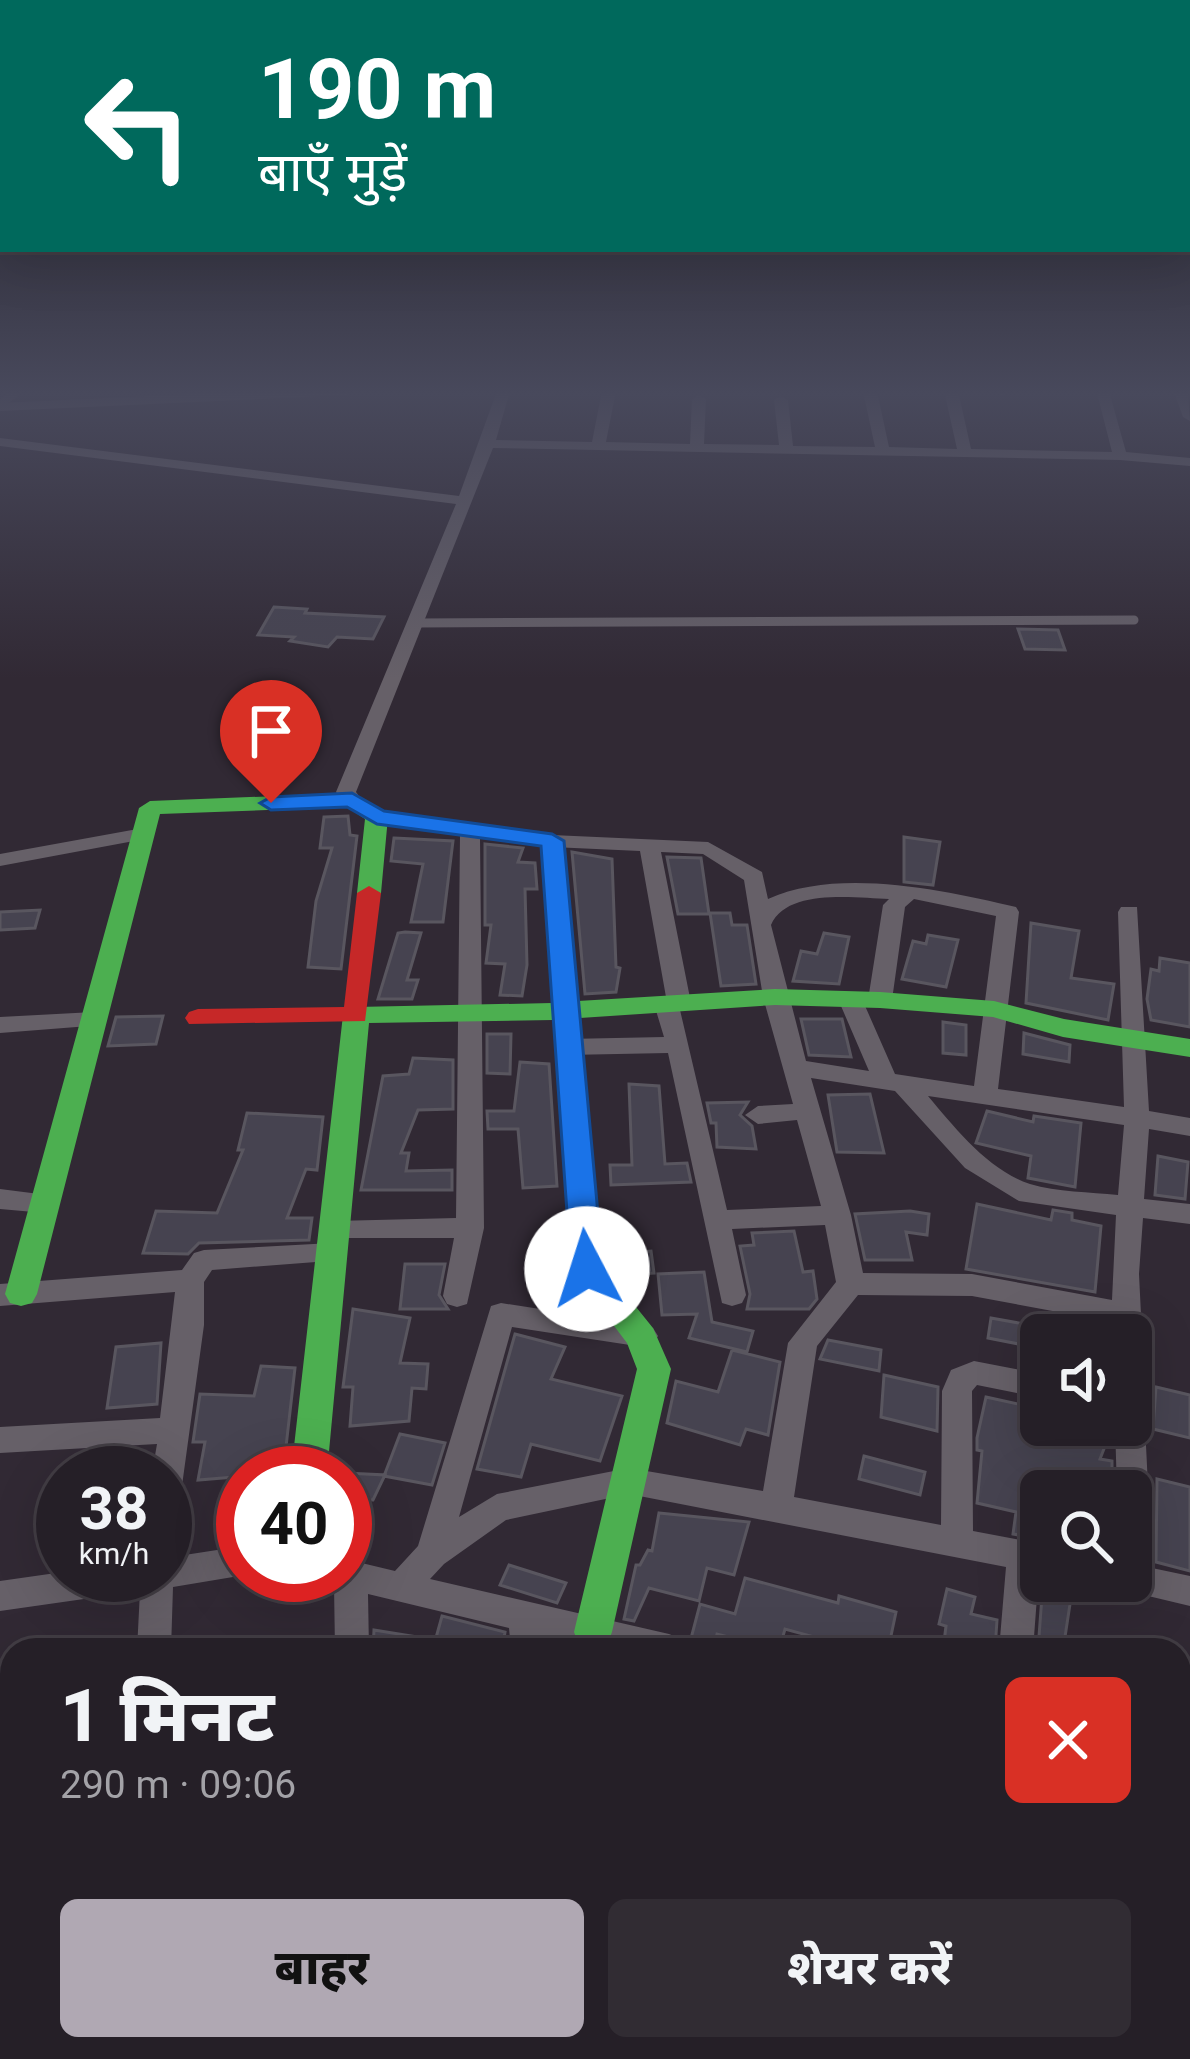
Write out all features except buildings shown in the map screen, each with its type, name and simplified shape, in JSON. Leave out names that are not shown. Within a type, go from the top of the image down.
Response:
[{"type":"street","points":[[356,487],[466,501]]},
{"type":"street","points":[[471,487],[346,792],[377,817],[552,841],[708,848],[754,877],[775,997],[837,1215],[851,1284]]},
{"type":"street","points":[[190,1280],[5,1295],[45,1203],[150,808],[352,800]]},
{"type":"street","points":[[312,1446],[377,817]]},
{"type":"street","points":[[457,1296],[470,1228],[470,830]]},
{"type":"street","points":[[0,860],[143,834]]},
{"type":"street","points":[[552,841],[587,1269],[599,1289],[644,1336],[654,1369],[593,1632]]},
{"type":"street","points":[[650,844],[678,1045],[732,1295]]},
{"type":"street","points":[[760,925],[770,907],[787,898],[910,892],[1008,912],[985,1095]]},
{"type":"street","points":[[880,1000],[894,904],[910,892]]},
{"type":"street","points":[[1126,1314],[1137,1118],[1129,912]]},
{"type":"street","points":[[198,1018],[564,1010],[775,997],[850,999],[994,1009],[1063,1028],[1190,1048]]},
{"type":"street","points":[[850,999],[894,1082],[976,1166],[1005,1185],[1028,1194],[1190,1214]]},
{"type":"street","points":[[0,1025],[94,1021]]},
{"type":"street","points":[[568,1047],[678,1045]]},
{"type":"street","points":[[795,1068],[1190,1127]]},
{"type":"street","points":[[758,1115],[807,1111]]},
{"type":"street","points":[[0,1199],[45,1203]]},
{"type":"street","points":[[716,1220],[837,1215]]},
{"type":"street","points":[[169,1446],[185,1357],[190,1280],[204,1260],[470,1228]]},
{"type":"street","points":[[851,1284],[972,1286],[1083,1314]]},
{"type":"street","points":[[776,1507],[803,1342],[851,1284]]},
{"type":"street","points":[[433,1554],[501,1314],[644,1336]]},
{"type":"street","points":[[957,1541],[957,1391],[962,1379],[974,1373],[1020,1382]]},
{"type":"street","points":[[0,1440],[171,1430]]},
{"type":"street","points":[[400,1587],[433,1554],[496,1508],[629,1480],[1020,1554]]},
{"type":"street","points":[[372,1581],[526,1633],[593,1632],[618,1638]]},
{"type":"street","points":[[1152,1583],[1190,1591]]},
{"type":"street","points":[[0,1596],[36,1591]]},
{"type":"street","points":[[155,1638],[158,1602]]},
{"type":"street","points":[[349,1602],[351,1638]]},
{"type":"street","points":[[1018,1638],[1024,1602]]},
{"type":"lane","points":[[416,623],[1134,620]]},
{"type":"traffic: fast","points":[[21,1294],[150,808],[352,800],[377,817],[369,893]]},
{"type":"traffic: fast","points":[[552,841],[587,1269],[641,1337],[654,1369],[593,1632]]},
{"type":"traffic: fast","points":[[312,1446],[356,1015],[545,1012],[775,997],[880,1000],[994,1009],[1063,1028],[1190,1048]]},
{"type":"traffic: jam","points":[[198,1018],[356,1015],[369,893]]},
{"type":"route","points":[[271,803],[352,800],[377,817],[552,841],[587,1269]]}]
